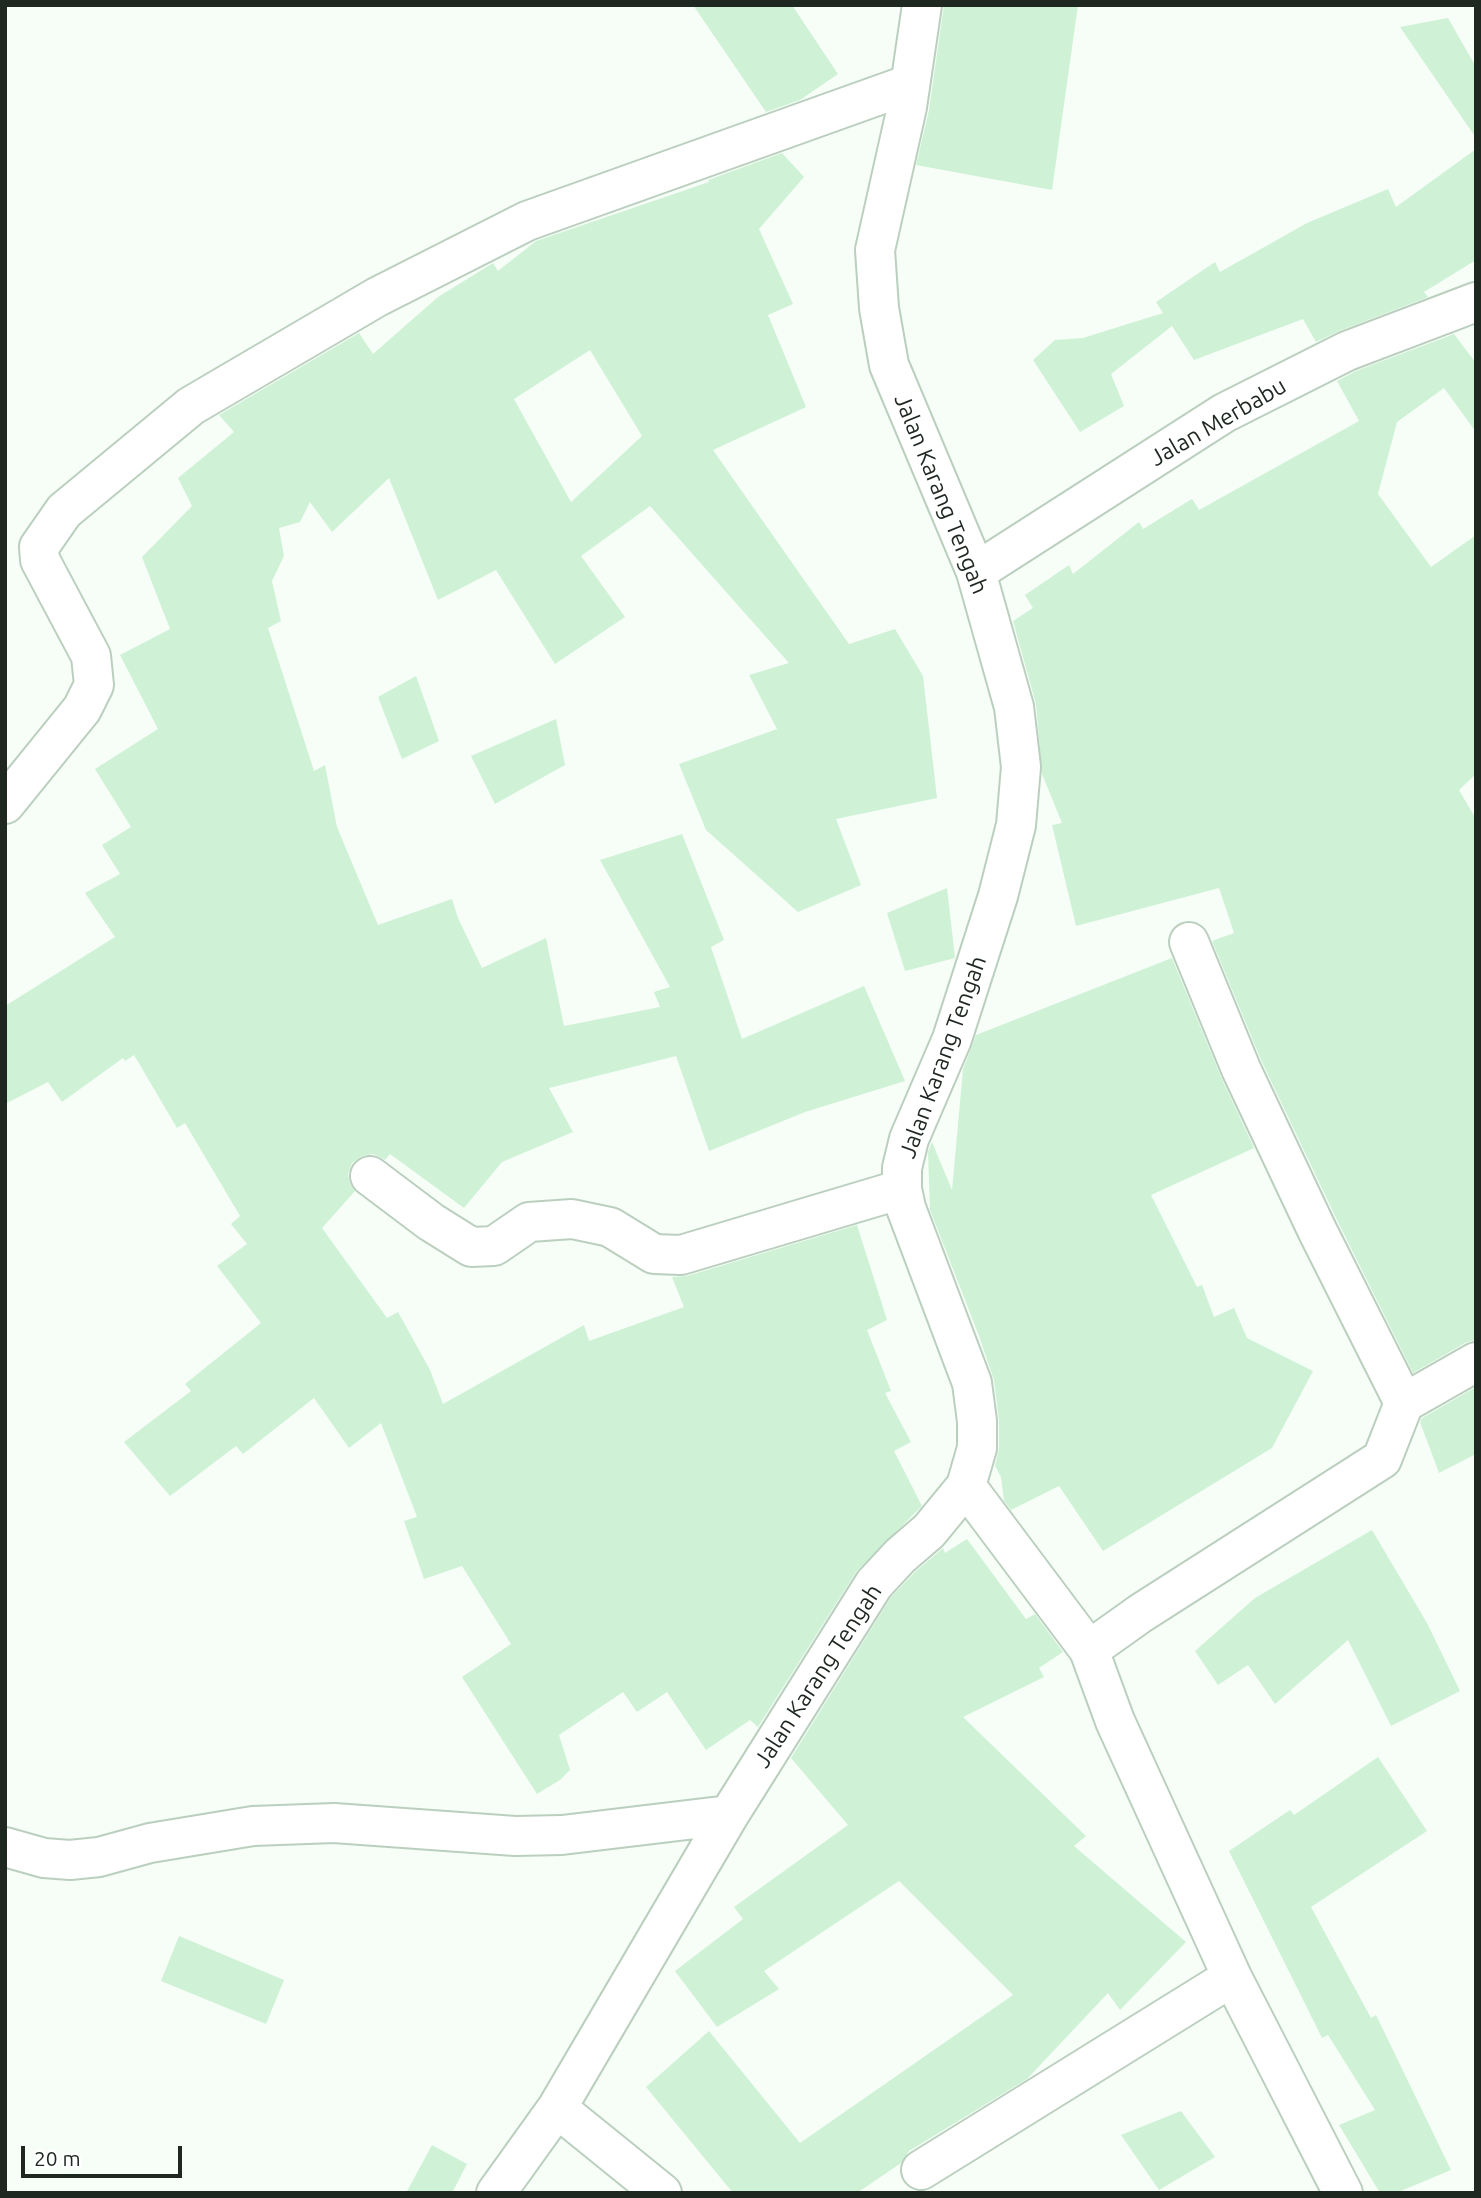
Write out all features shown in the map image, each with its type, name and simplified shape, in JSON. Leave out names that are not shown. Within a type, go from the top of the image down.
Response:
[{"type":"street","name":"Jalan Karang Tengah","points":[[496,2193],[557,2108],[729,1815],[874,1584],[900,1556],[929,1531],[966,1486],[977,1448],[972,1382],[906,1208],[902,1168],[909,1139],[952,1039],[977,967],[1016,825],[1021,767],[1014,707],[976,572],[889,365],[879,308],[875,250],[907,107],[922,5]]},
{"type":"street","points":[[5,804],[82,709],[94,685],[91,656],[40,560],[39,547],[64,511],[191,406],[377,297],[527,221],[910,84]]},
{"type":"street","name":"Jalan Merbabu","points":[[976,572],[1224,413],[1347,351],[1476,302]]},
{"type":"street","points":[[1189,942],[1241,1069],[1317,1230],[1404,1403]]},
{"type":"street","points":[[370,1176],[431,1222],[471,1247],[494,1245],[529,1223],[572,1219],[610,1227],[654,1254],[681,1255],[902,1189]]},
{"type":"street","points":[[1089,1650],[1382,1459],[1404,1403],[1476,1362]]},
{"type":"street","points":[[966,1486],[1089,1650],[1115,1721],[1232,1977],[1343,2193]]},
{"type":"street","points":[[5,1847],[69,1860],[99,1857],[150,1843],[253,1826],[334,1823],[515,1836],[562,1835],[729,1815]]},
{"type":"street","points":[[920,2170],[1232,1977]]},
{"type":"street","points":[[557,2108],[662,2193]]},
{"type":"building","points":[[693,5],[792,5],[838,74],[800,100],[766,112]]},
{"type":"building","points":[[944,5],[1078,5],[1052,190],[916,165],[929,110]]},
{"type":"building","points":[[1448,18],[1476,67],[1476,138],[1400,27]]},
{"type":"building","points":[[1476,149],[1476,260],[1424,292],[1428,297],[1316,342],[1303,319],[1194,360],[1172,326],[1111,374],[1124,406],[1080,432],[1033,360],[1055,340],[1083,338],[1163,313],[1156,302],[1215,262],[1220,272],[1307,223],[1388,189],[1396,207]]},
{"type":"building","points":[[782,153],[804,177],[759,229],[793,304],[768,315],[806,407],[713,450],[849,644],[895,629],[923,676],[937,798],[836,819],[861,885],[798,912],[706,830],[679,764],[777,729],[749,675],[789,663],[650,506],[581,556],[625,617],[555,664],[496,570],[438,600],[389,478],[332,532],[310,502],[300,522],[279,528],[284,556],[272,581],[281,621],[268,628],[314,771],[325,765],[337,827],[378,925],[452,899],[482,968],[546,938],[564,1026],[660,1007],[654,992],[670,987],[600,860],[682,834],[724,940],[711,947],[742,1039],[864,986],[905,1081],[805,1112],[709,1151],[676,1056],[549,1088],[573,1132],[502,1162],[464,1208],[390,1154],[385,1160],[373,1154],[362,1156],[352,1163],[348,1174],[355,1191],[322,1228],[387,1318],[398,1312],[430,1370],[443,1404],[584,1325],[589,1341],[684,1307],[672,1277],[687,1276],[857,1225],[887,1320],[867,1330],[891,1391],[885,1393],[911,1442],[894,1451],[922,1506],[856,1572],[758,1727],[750,1720],[706,1750],[667,1692],[637,1712],[623,1692],[559,1735],[570,1770],[560,1780],[537,1794],[462,1677],[511,1644],[462,1566],[424,1579],[404,1521],[417,1517],[381,1423],[349,1448],[314,1398],[243,1454],[236,1446],[170,1496],[124,1442],[191,1391],[185,1384],[261,1323],[217,1266],[247,1244],[231,1224],[240,1216],[185,1123],[177,1128],[134,1055],[125,1061],[123,1058],[62,1102],[48,1082],[5,1104],[5,1006],[115,937],[85,893],[120,874],[102,845],[131,827],[95,769],[158,729],[120,655],[170,629],[142,557],[192,506],[178,478],[234,432],[219,415],[359,333],[373,354],[438,297],[493,263],[498,271],[536,241],[709,182],[708,180]],"holes":[[[590,350],[642,436],[571,502],[514,399]]]},
{"type":"building","points":[[1454,334],[1476,363],[1476,432],[1444,388],[1397,422],[1378,494],[1431,567],[1476,535],[1476,774],[1459,790],[1476,819],[1476,1340],[1465,1343],[1413,1373],[1261,1060],[1212,941],[1234,933],[1219,888],[1076,926],[1052,825],[1062,823],[1042,774],[1036,704],[1013,621],[1033,608],[1025,595],[1069,565],[1073,574],[1139,522],[1143,529],[1192,499],[1199,510],[1359,421],[1337,381],[1356,371]]},
{"type":"building","points":[[416,676],[439,741],[402,759],[378,697]]},
{"type":"building","points":[[556,719],[565,765],[495,804],[471,756]]},
{"type":"building","points":[[947,888],[955,958],[905,971],[887,913]]},
{"type":"building","points":[[1172,958],[1221,1077],[1254,1148],[1151,1195],[1197,1287],[1202,1285],[1214,1317],[1234,1308],[1247,1338],[1313,1371],[1272,1448],[1103,1551],[1059,1486],[1011,1510],[1004,1501],[1001,1477],[995,1466],[999,1448],[999,1421],[994,1380],[930,1210],[928,1152],[932,1142],[952,1190],[963,1069],[976,1035]]},
{"type":"building","points":[[1476,1387],[1476,1454],[1439,1473],[1420,1422],[1422,1418]]},
{"type":"building","points":[[1372,1530],[1427,1623],[1460,1691],[1391,1726],[1348,1640],[1275,1704],[1248,1665],[1218,1685],[1195,1651],[1255,1598]]},
{"type":"building","points":[[967,1539],[1026,1619],[1035,1614],[1063,1652],[1039,1668],[1044,1677],[963,1717],[1086,1836],[1074,1846],[1186,1942],[1120,2010],[1108,1993],[1027,2079],[909,2151],[901,2163],[857,2193],[733,2193],[646,2087],[709,2031],[800,2143],[1013,1995],[899,1881],[764,1971],[779,1989],[717,2027],[675,1971],[743,1919],[734,1907],[848,1825],[791,1758],[891,1597],[943,1548],[945,1553]]},
{"type":"building","points":[[1378,1757],[1427,1831],[1311,1907],[1371,2018],[1376,2015],[1451,2170],[1396,2193],[1380,2193],[1339,2125],[1375,2110],[1328,2035],[1322,2038],[1229,1851],[1290,1810],[1294,1815]]},
{"type":"building","points":[[179,1936],[284,1980],[266,2024],[161,1981]]},
{"type":"building","points":[[1181,2111],[1215,2157],[1159,2190],[1121,2135]]},
{"type":"building","points":[[432,2145],[467,2164],[452,2193],[406,2193]]}]
